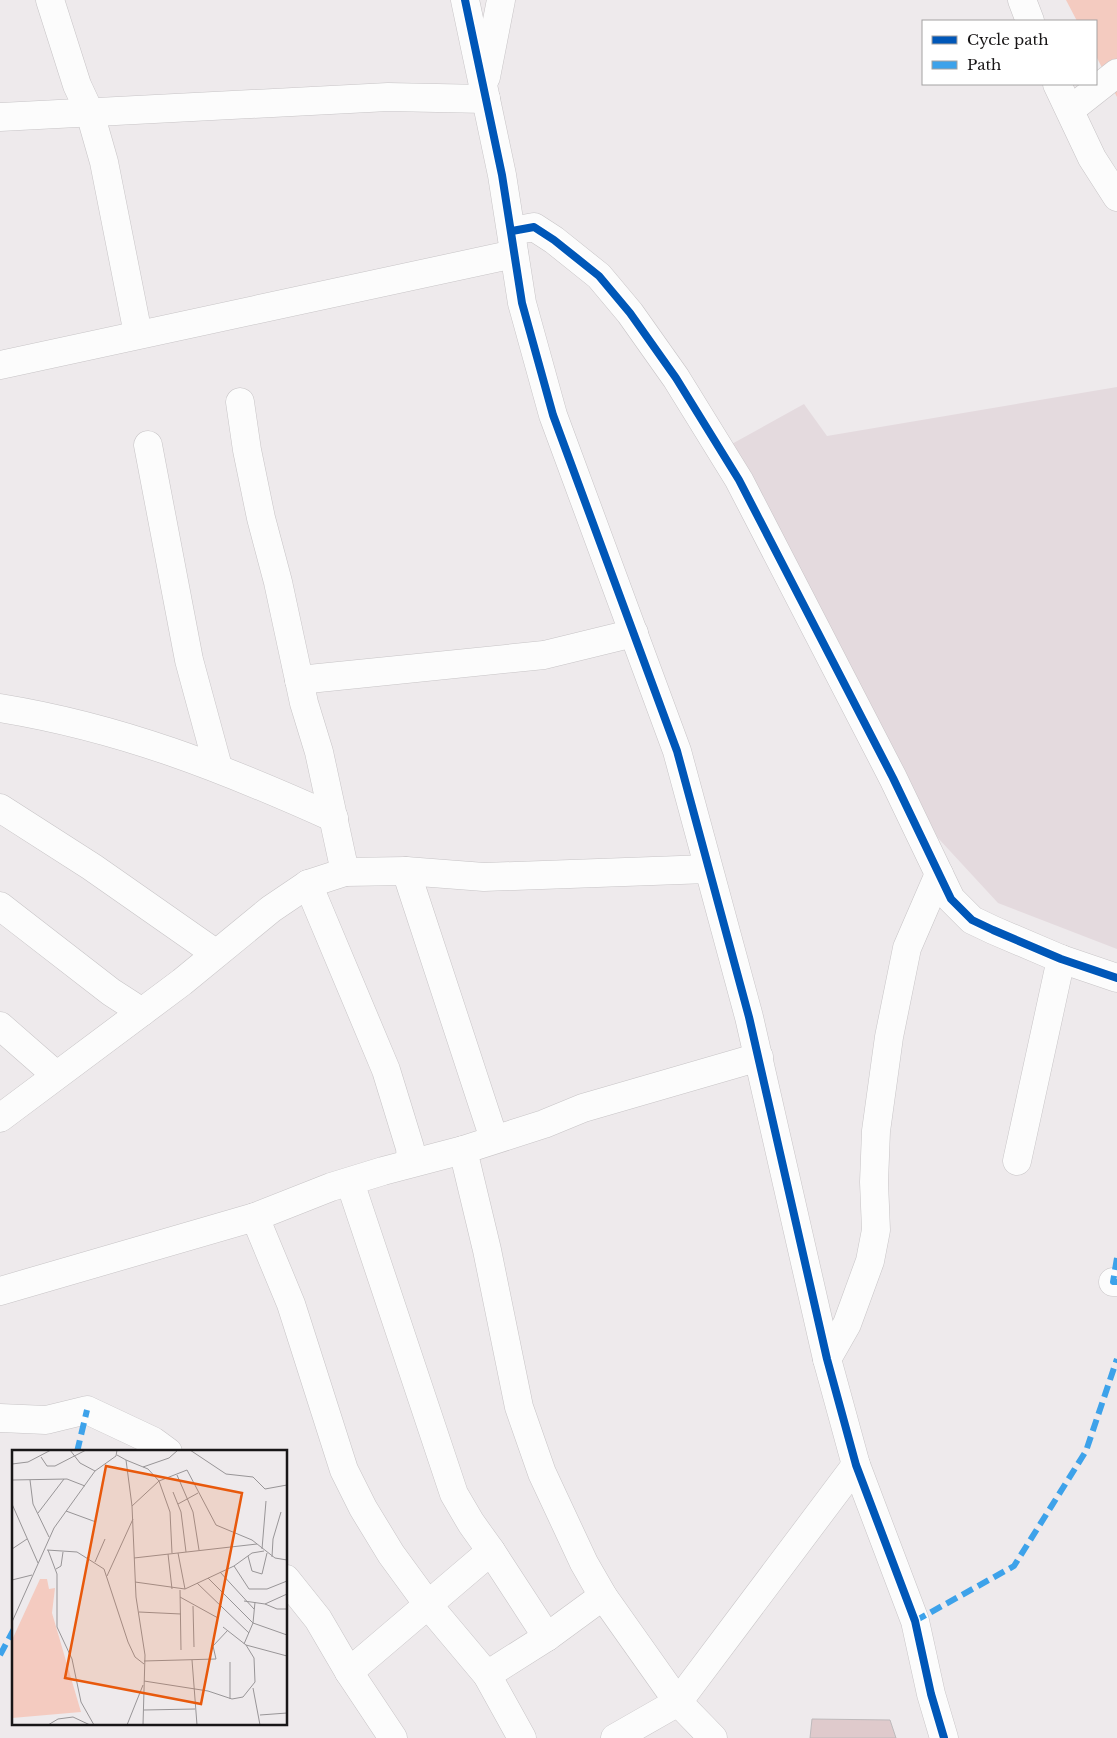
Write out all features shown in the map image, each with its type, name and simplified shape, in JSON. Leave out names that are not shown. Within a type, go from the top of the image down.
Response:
[{"type":"street","points":[[50,0],[77,85],[90,114],[104,162],[138,334]]},
{"type":"street","points":[[465,0],[513,242],[522,303],[553,415],[677,751],[759,1057],[827,1359],[856,1466],[915,1621],[931,1694],[944,1738]]},
{"type":"street","points":[[484,93],[501,0]]},
{"type":"street","points":[[1022,0],[1030,20]]},
{"type":"street","points":[[1070,110],[1117,73]]},
{"type":"street","points":[[1058,85],[1092,158],[1117,197]]},
{"type":"street","points":[[0,117],[484,93]]},
{"type":"street","points":[[0,365],[82,349],[138,334],[331,295],[513,242],[534,227],[554,240],[598,276],[630,313],[676,378],[739,480],[893,778],[951,899],[972,920],[1061,959],[1117,978]]},
{"type":"street","points":[[240,402],[261,518],[278,582],[299,680],[334,818],[345,872]]},
{"type":"street","points":[[148,445],[189,660],[218,768]]},
{"type":"street","points":[[299,680],[544,655],[634,633]]},
{"type":"street","points":[[0,708],[54,717],[124,735],[218,768],[334,818]]},
{"type":"street","points":[[0,808],[92,867],[215,953]]},
{"type":"street","points":[[0,1118],[182,982],[271,909],[308,884],[345,872],[406,870],[484,877],[708,869]]},
{"type":"street","points":[[406,870],[494,1139]]},
{"type":"street","points":[[827,1359],[847,1324],[870,1261],[876,1230],[874,1182],[876,1131],[889,1037],[907,948],[939,874]]},
{"type":"street","points":[[308,884],[386,1070],[410,1148],[411,1162]]},
{"type":"street","points":[[0,906],[111,992],[142,1012]]},
{"type":"street","points":[[1017,1161],[1061,959]]},
{"type":"street","points":[[0,1026],[56,1075]]},
{"type":"street","points":[[0,1291],[255,1217],[411,1162],[463,1150],[544,1124],[583,1108],[759,1057]]},
{"type":"street","points":[[463,1150],[487,1250],[519,1407],[542,1473],[584,1563],[603,1596],[678,1702],[713,1738]]},
{"type":"street","points":[[350,1182],[454,1494],[470,1523],[491,1551],[548,1637]]},
{"type":"street","points":[[255,1217],[291,1304],[344,1470],[363,1508],[391,1554],[429,1606],[487,1675],[522,1738]]},
{"type":"street","points":[[0,1418],[24,1421],[46,1420],[87,1410],[153,1441],[165,1450]]},
{"type":"street","points":[[615,1738],[678,1702],[856,1466]]},
{"type":"street","points":[[349,1672],[429,1606],[491,1551]]},
{"type":"street","points":[[288,1582],[318,1619],[349,1672],[393,1738]]},
{"type":"street","points":[[487,1675],[548,1637],[603,1596]]},
{"type":"shaded area","points":[[1066,0],[1117,0],[1117,97],[1097,58],[1097,20],[1076,20]]},
{"type":"shaded area","points":[[1117,387],[1117,949],[998,903],[938,838],[730,445],[804,404],[827,436]]},
{"type":"building","points":[[812,1719],[890,1720],[896,1738],[810,1738]]},
{"type":"marked path","points":[[1117,1258],[1113,1282],[1117,1282]]},
{"type":"marked path","points":[[915,1621],[1014,1566],[1086,1451],[1117,1359]]},
{"type":"marked path","points":[[77,1450],[87,1410]]},
{"type":"marked path","points":[[0,1655],[12,1633]]},
{"type":"cycle path","points":[[465,0],[502,175],[522,303],[553,415],[677,751],[749,1017],[827,1359],[856,1465],[915,1621],[931,1694],[944,1738]]},
{"type":"cycle path","points":[[512,231],[534,227],[554,240],[599,276],[630,313],[676,378],[739,480],[893,778],[951,899],[972,920],[993,930],[1061,959],[1117,978]]}]
